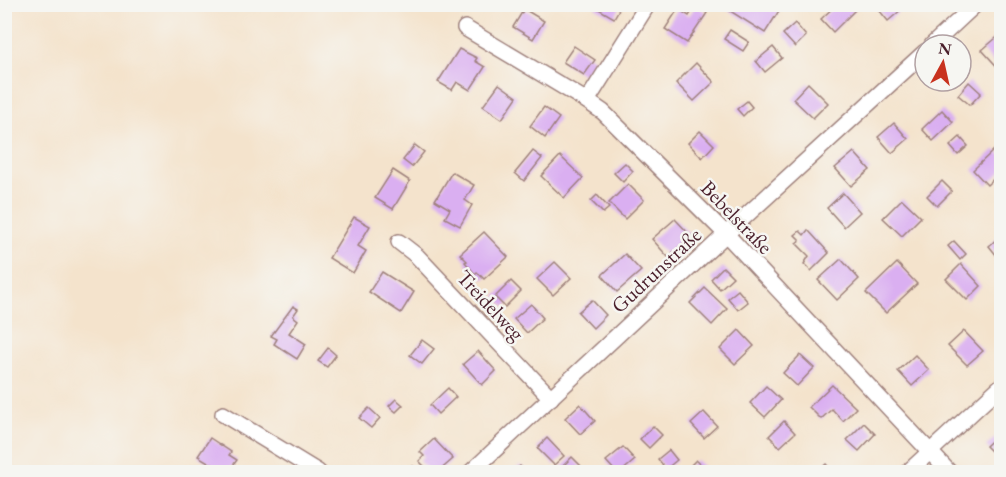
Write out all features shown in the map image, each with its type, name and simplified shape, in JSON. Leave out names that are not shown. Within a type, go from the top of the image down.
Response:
[{"type":"street","points":[[587,101],[648,4]]},
{"type":"street","points":[[945,33],[976,4]]},
{"type":"street","name":"Bebelstraße","points":[[465,28],[603,112],[726,234],[949,472]]},
{"type":"street","name":"Gudrunstraße","points":[[471,472],[913,63]]},
{"type":"street","name":"Treidelweg","points":[[399,242],[417,256],[551,398]]},
{"type":"street","points":[[908,472],[1002,385]]},
{"type":"street","points":[[223,414],[318,472]]},
{"type":"building","points":[[596,4],[622,4],[614,18],[595,7]]},
{"type":"building","points":[[730,4],[779,4],[782,6],[765,33],[727,9]]},
{"type":"building","points":[[837,4],[851,4],[856,9],[833,32],[821,19]]},
{"type":"building","points":[[874,4],[898,4],[902,9],[888,21]]},
{"type":"building","points":[[696,5],[707,13],[687,43],[665,29],[678,9],[689,16]]},
{"type":"building","points":[[524,9],[544,21],[533,39],[513,27]]},
{"type":"building","points":[[795,23],[806,36],[795,47],[783,34]]},
{"type":"building","points":[[730,30],[749,42],[743,51],[724,39]]},
{"type":"building","points":[[1002,33],[1002,72],[982,50]]},
{"type":"building","points":[[574,46],[595,60],[584,75],[563,62]]},
{"type":"building","points":[[773,47],[782,58],[765,72],[756,61]]},
{"type":"building","points":[[459,49],[477,58],[475,61],[485,67],[470,90],[457,82],[452,90],[438,82]]},
{"type":"building","points":[[696,63],[714,82],[694,101],[676,83]]},
{"type":"building","points":[[808,83],[828,103],[813,118],[793,99]]},
{"type":"building","points":[[499,84],[517,97],[502,119],[483,106]]},
{"type":"building","points":[[973,86],[981,93],[970,105],[958,95],[973,93]]},
{"type":"building","points":[[747,101],[752,107],[743,116],[737,109]]},
{"type":"building","points":[[544,107],[559,118],[545,138],[530,126]]},
{"type":"building","points":[[942,110],[953,122],[933,141],[922,129]]},
{"type":"building","points":[[894,123],[908,139],[892,153],[878,137]]},
{"type":"building","points":[[700,131],[714,145],[702,158],[688,143]]},
{"type":"building","points":[[960,137],[968,146],[958,155],[950,146]]},
{"type":"building","points":[[415,145],[424,152],[412,167],[403,160]]},
{"type":"building","points":[[995,149],[1002,156],[1002,171],[987,185],[973,170]]},
{"type":"building","points":[[533,151],[542,158],[524,181],[515,173]]},
{"type":"building","points":[[854,152],[870,170],[851,186],[835,168]]},
{"type":"building","points":[[560,156],[583,178],[564,198],[541,176]]},
{"type":"building","points":[[625,163],[633,171],[623,182],[614,173]]},
{"type":"building","points":[[393,170],[410,181],[393,209],[375,198]]},
{"type":"building","points":[[452,172],[474,185],[465,200],[472,205],[460,226],[445,218],[450,209],[435,200]]},
{"type":"building","points":[[942,181],[952,191],[937,206],[927,196]]},
{"type":"building","points":[[628,184],[644,200],[625,219],[609,203]]},
{"type":"building","points":[[843,193],[860,212],[844,227],[827,208]]},
{"type":"building","points":[[597,195],[609,208],[603,213],[591,201]]},
{"type":"building","points":[[902,199],[921,217],[902,236],[883,218]]},
{"type":"building","points":[[354,217],[370,226],[358,246],[366,251],[353,273],[329,258]]},
{"type":"building","points":[[675,219],[691,236],[668,257],[652,239]]},
{"type":"building","points":[[808,230],[829,253],[811,271],[804,264],[809,256],[796,243],[800,240],[795,235],[800,231],[804,235]]},
{"type":"building","points":[[484,232],[508,257],[484,279],[477,272],[475,274],[460,254]]},
{"type":"building","points":[[1002,234],[1002,252],[997,256],[989,246]]},
{"type":"building","points":[[954,241],[966,254],[960,260],[948,246]]},
{"type":"building","points":[[625,254],[641,271],[617,292],[602,275]]},
{"type":"building","points":[[841,259],[859,279],[837,300],[818,280]]},
{"type":"building","points":[[555,262],[571,278],[553,295],[537,279]]},
{"type":"building","points":[[897,263],[917,284],[886,313],[866,293]]},
{"type":"building","points":[[961,264],[981,286],[967,300],[946,279]]},
{"type":"building","points":[[723,267],[733,277],[720,289],[711,279]]},
{"type":"building","points":[[382,272],[414,292],[401,313],[369,292]]},
{"type":"building","points":[[511,281],[521,291],[505,307],[495,297]]},
{"type":"building","points":[[705,288],[727,309],[712,325],[690,303]]},
{"type":"building","points":[[738,290],[748,302],[738,310],[728,298]]},
{"type":"building","points":[[592,300],[606,315],[593,328],[578,312]]},
{"type":"building","points":[[531,304],[543,318],[527,333],[514,319]]},
{"type":"building","points":[[293,306],[298,309],[293,316],[298,320],[289,333],[306,344],[297,359],[274,344],[277,339],[271,336]]},
{"type":"building","points":[[739,330],[754,346],[735,364],[720,349]]},
{"type":"building","points":[[964,331],[983,351],[967,365],[948,346]]},
{"type":"building","points":[[422,340],[434,349],[422,364],[410,355]]},
{"type":"building","points":[[328,348],[336,355],[327,367],[318,361]]},
{"type":"building","points":[[478,351],[496,371],[482,385],[463,364]]},
{"type":"building","points":[[800,355],[814,368],[797,386],[783,373]]},
{"type":"building","points":[[915,355],[929,370],[912,386],[898,371]]},
{"type":"building","points":[[832,385],[856,408],[843,421],[832,409],[821,419],[809,407]]},
{"type":"building","points":[[766,386],[781,400],[765,417],[750,403]]},
{"type":"building","points":[[448,388],[456,397],[438,414],[430,405]]},
{"type":"building","points":[[396,399],[403,405],[396,412],[389,406]]},
{"type":"building","points":[[580,404],[595,421],[580,434],[565,418]]},
{"type":"building","points":[[369,408],[380,418],[371,428],[359,418]]},
{"type":"building","points":[[704,412],[717,426],[704,438],[691,424]]},
{"type":"building","points":[[784,421],[795,433],[780,447],[769,436]]},
{"type":"building","points":[[864,423],[875,434],[859,451],[847,440]]},
{"type":"building","points":[[653,426],[662,435],[649,448],[640,439]]},
{"type":"building","points":[[1002,431],[1002,462],[986,446]]},
{"type":"building","points":[[210,438],[231,452],[229,455],[237,460],[225,472],[198,456]]},
{"type":"building","points":[[547,438],[564,456],[554,465],[537,448]]},
{"type":"building","points":[[434,439],[453,459],[438,472],[430,472],[419,461],[424,456],[420,452]]},
{"type":"building","points":[[623,447],[635,460],[621,472],[616,472],[606,461]]},
{"type":"building","points":[[669,450],[677,460],[666,469],[658,459]]},
{"type":"building","points":[[572,457],[581,466],[574,472],[564,472],[560,469]]},
{"type":"building","points":[[696,460],[709,472],[684,472]]},
{"type":"building","points":[[826,464],[833,472],[817,472]]},
{"type":"building","points":[[413,466],[419,472],[406,472]]},
{"type":"building","points":[[520,466],[527,472],[512,472]]}]
